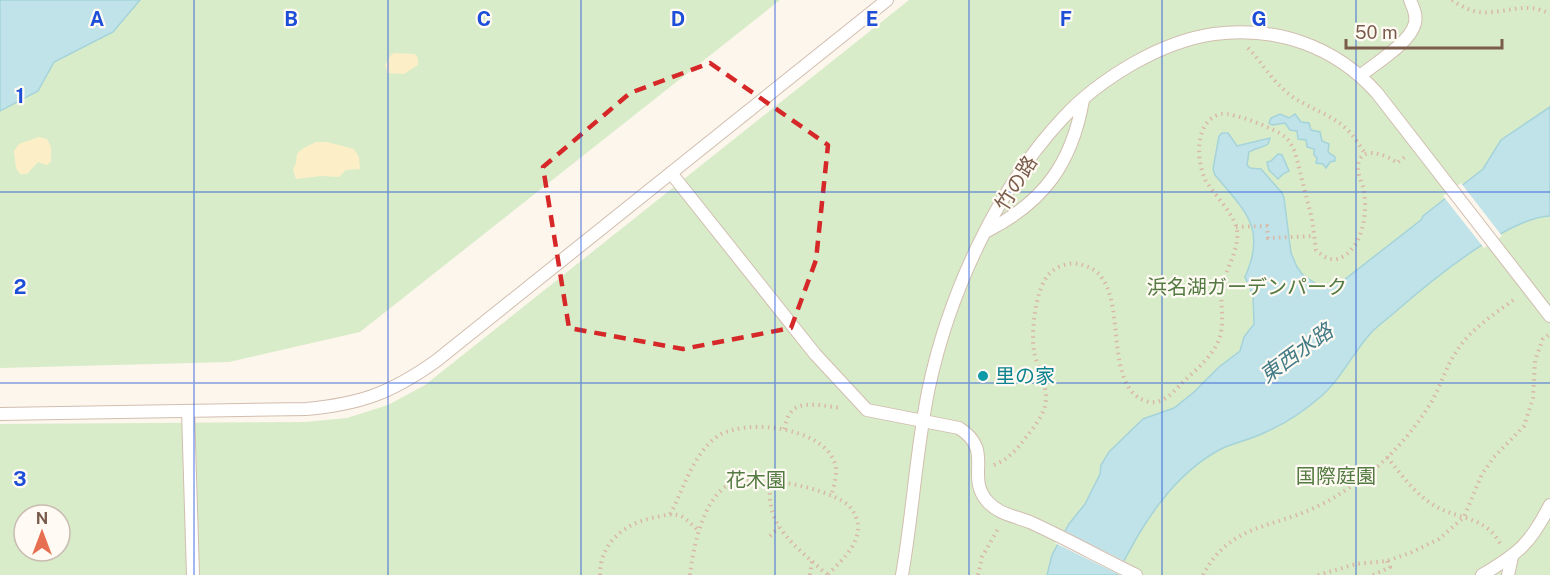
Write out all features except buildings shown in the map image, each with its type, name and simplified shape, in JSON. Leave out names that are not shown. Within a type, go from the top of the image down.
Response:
[{"type":"lane","points":[[0,414],[306,409],[341,406],[375,396],[407,381],[436,361],[887,0]]},
{"type":"lane","points":[[1361,75],[1398,46],[1415,25],[1416,14],[1410,0]]},
{"type":"lane","name":"竹の路","points":[[902,575],[929,388],[951,314],[987,231],[1019,175],[1041,143],[1064,117],[1117,74],[1146,56],[1178,42],[1204,35],[1260,32],[1287,37],[1313,46],[1338,59],[1361,75],[1549,316]]},
{"type":"lane","points":[[987,231],[1008,220],[1032,202],[1052,180],[1068,154],[1075,136],[1083,100]]},
{"type":"lane","points":[[671,173],[815,354],[867,410],[959,428],[969,434],[978,452],[978,482],[981,494],[996,509],[1032,523],[1136,575]]},
{"type":"lane","points":[[188,411],[193,575]]},
{"type":"lane","points":[[1482,575],[1512,557],[1536,532],[1550,505]]},
{"type":"lane","points":[[1536,532],[1550,527]]},
{"type":"lane","points":[[1508,575],[1512,557]]},
{"type":"path","points":[[1452,0],[1464,8],[1477,12],[1490,12],[1517,3],[1532,4],[1550,14]]},
{"type":"path","points":[[1248,48],[1282,88],[1301,102],[1342,125],[1356,139],[1366,155]]},
{"type":"path","points":[[978,467],[993,466],[1018,449],[1043,410],[1046,400],[1045,388],[1034,352],[1033,335],[1042,285],[1050,273],[1062,265],[1077,263],[1091,268],[1102,278],[1114,310],[1120,366],[1130,390],[1139,399],[1151,403],[1163,400],[1173,393],[1212,352],[1219,340],[1222,327],[1222,289],[1238,239],[1231,215],[1205,179],[1199,159],[1201,138],[1214,117],[1224,114],[1234,115],[1277,132],[1291,143],[1312,219],[1316,250],[1325,258],[1337,260],[1348,254],[1358,238],[1364,221],[1365,205],[1358,166],[1360,161],[1366,155],[1374,152],[1388,156],[1397,163],[1419,147]]},
{"type":"path","points":[[1236,227],[1267,226],[1268,238],[1313,236]]},
{"type":"path","points":[[1203,575],[1220,549],[1237,536],[1316,507],[1344,492],[1369,473],[1413,428],[1431,402],[1456,352],[1471,333],[1529,288]]},
{"type":"path","points":[[1318,575],[1356,564],[1387,561],[1410,553],[1439,539],[1464,517],[1482,474],[1494,457],[1524,426],[1533,398],[1535,360],[1543,339],[1550,334]]},
{"type":"path","points":[[784,429],[789,413],[802,405],[867,410]]},
{"type":"path","points":[[670,514],[706,446],[733,429],[748,427],[784,429],[801,434],[828,450],[835,463],[836,477],[831,497]]},
{"type":"path","points":[[1387,457],[1417,494],[1451,514],[1464,517],[1487,528],[1512,557]]},
{"type":"path","points":[[690,575],[699,532],[715,497],[726,487],[746,480],[771,481],[808,489],[850,507],[855,515],[857,533],[848,552],[827,575],[779,527],[770,507],[771,481]]},
{"type":"path","points":[[600,575],[604,554],[611,541],[634,523],[670,514],[681,516],[699,532]]},
{"type":"path","points":[[978,575],[982,557],[1006,514]]},
{"type":"path","points":[[770,536],[779,527]]},
{"type":"path","points":[[810,575],[812,561]]},
{"type":"path","points":[[1373,575],[1390,567],[1387,561]]},
{"type":"highlighted area","points":[[710,63],[828,145],[816,260],[791,328],[683,349],[569,328],[543,167],[630,93]]},
{"type":"green space","points":[[0,0],[780,0],[360,332],[229,362],[0,368]]},
{"type":"green space","name":"浜名湖ガーデンパーク","points":[[909,0],[1550,0],[1550,575],[0,575],[0,424],[305,422],[347,418],[388,405],[425,385]]},
{"type":"sand","points":[[394,53],[415,54],[418,58],[418,65],[404,74],[388,73],[385,66]]},
{"type":"sand","points":[[39,137],[47,139],[51,147],[51,162],[47,165],[38,162],[27,174],[20,174],[16,168],[14,151],[19,144]]},
{"type":"sand","points":[[316,142],[327,142],[354,149],[359,157],[360,169],[346,170],[339,177],[321,176],[296,179],[293,170],[297,154]]},
{"type":"water","points":[[0,0],[140,0],[113,32],[54,62],[38,91],[0,111]]},
{"type":"water","name":"東西水路","points":[[1550,107],[1550,216],[1512,228],[1468,254],[1372,331],[1333,384],[1319,398],[1280,425],[1223,448],[1189,472],[1147,520],[1117,575],[1047,575],[1052,555],[1069,524],[1085,504],[1100,474],[1101,465],[1109,452],[1143,419],[1174,408],[1194,392],[1219,367],[1240,351],[1244,337],[1254,324],[1253,295],[1245,277],[1254,245],[1250,221],[1215,175],[1213,169],[1219,136],[1222,133],[1228,133],[1237,146],[1270,138],[1268,144],[1249,152],[1247,165],[1250,168],[1261,169],[1282,193],[1291,253],[1297,267],[1302,274],[1319,286],[1327,286],[1344,280],[1421,220],[1423,216],[1483,169],[1501,140]]},
{"type":"water","points":[[1280,114],[1289,118],[1295,114],[1301,122],[1309,123],[1311,130],[1320,132],[1322,141],[1329,144],[1328,152],[1335,157],[1335,161],[1330,162],[1326,168],[1323,164],[1316,163],[1314,149],[1307,147],[1306,140],[1298,139],[1297,131],[1290,130],[1285,123],[1272,125],[1269,123],[1271,118]]},
{"type":"water","points":[[1278,154],[1282,155],[1289,171],[1278,179],[1269,170],[1267,162]]},
{"type":"pier","points":[[1461,183],[1502,236],[1484,248],[1443,196]]},
{"type":"pier","points":[[1062,530],[1126,562],[1120,575],[1055,543]]},
{"type":"place","name":"里の家","points":[[983,376]]},
{"type":"park label","name":"国際庭園","points":[[1336,476]]},
{"type":"park label","name":"花木園","points":[[756,480]]}]
